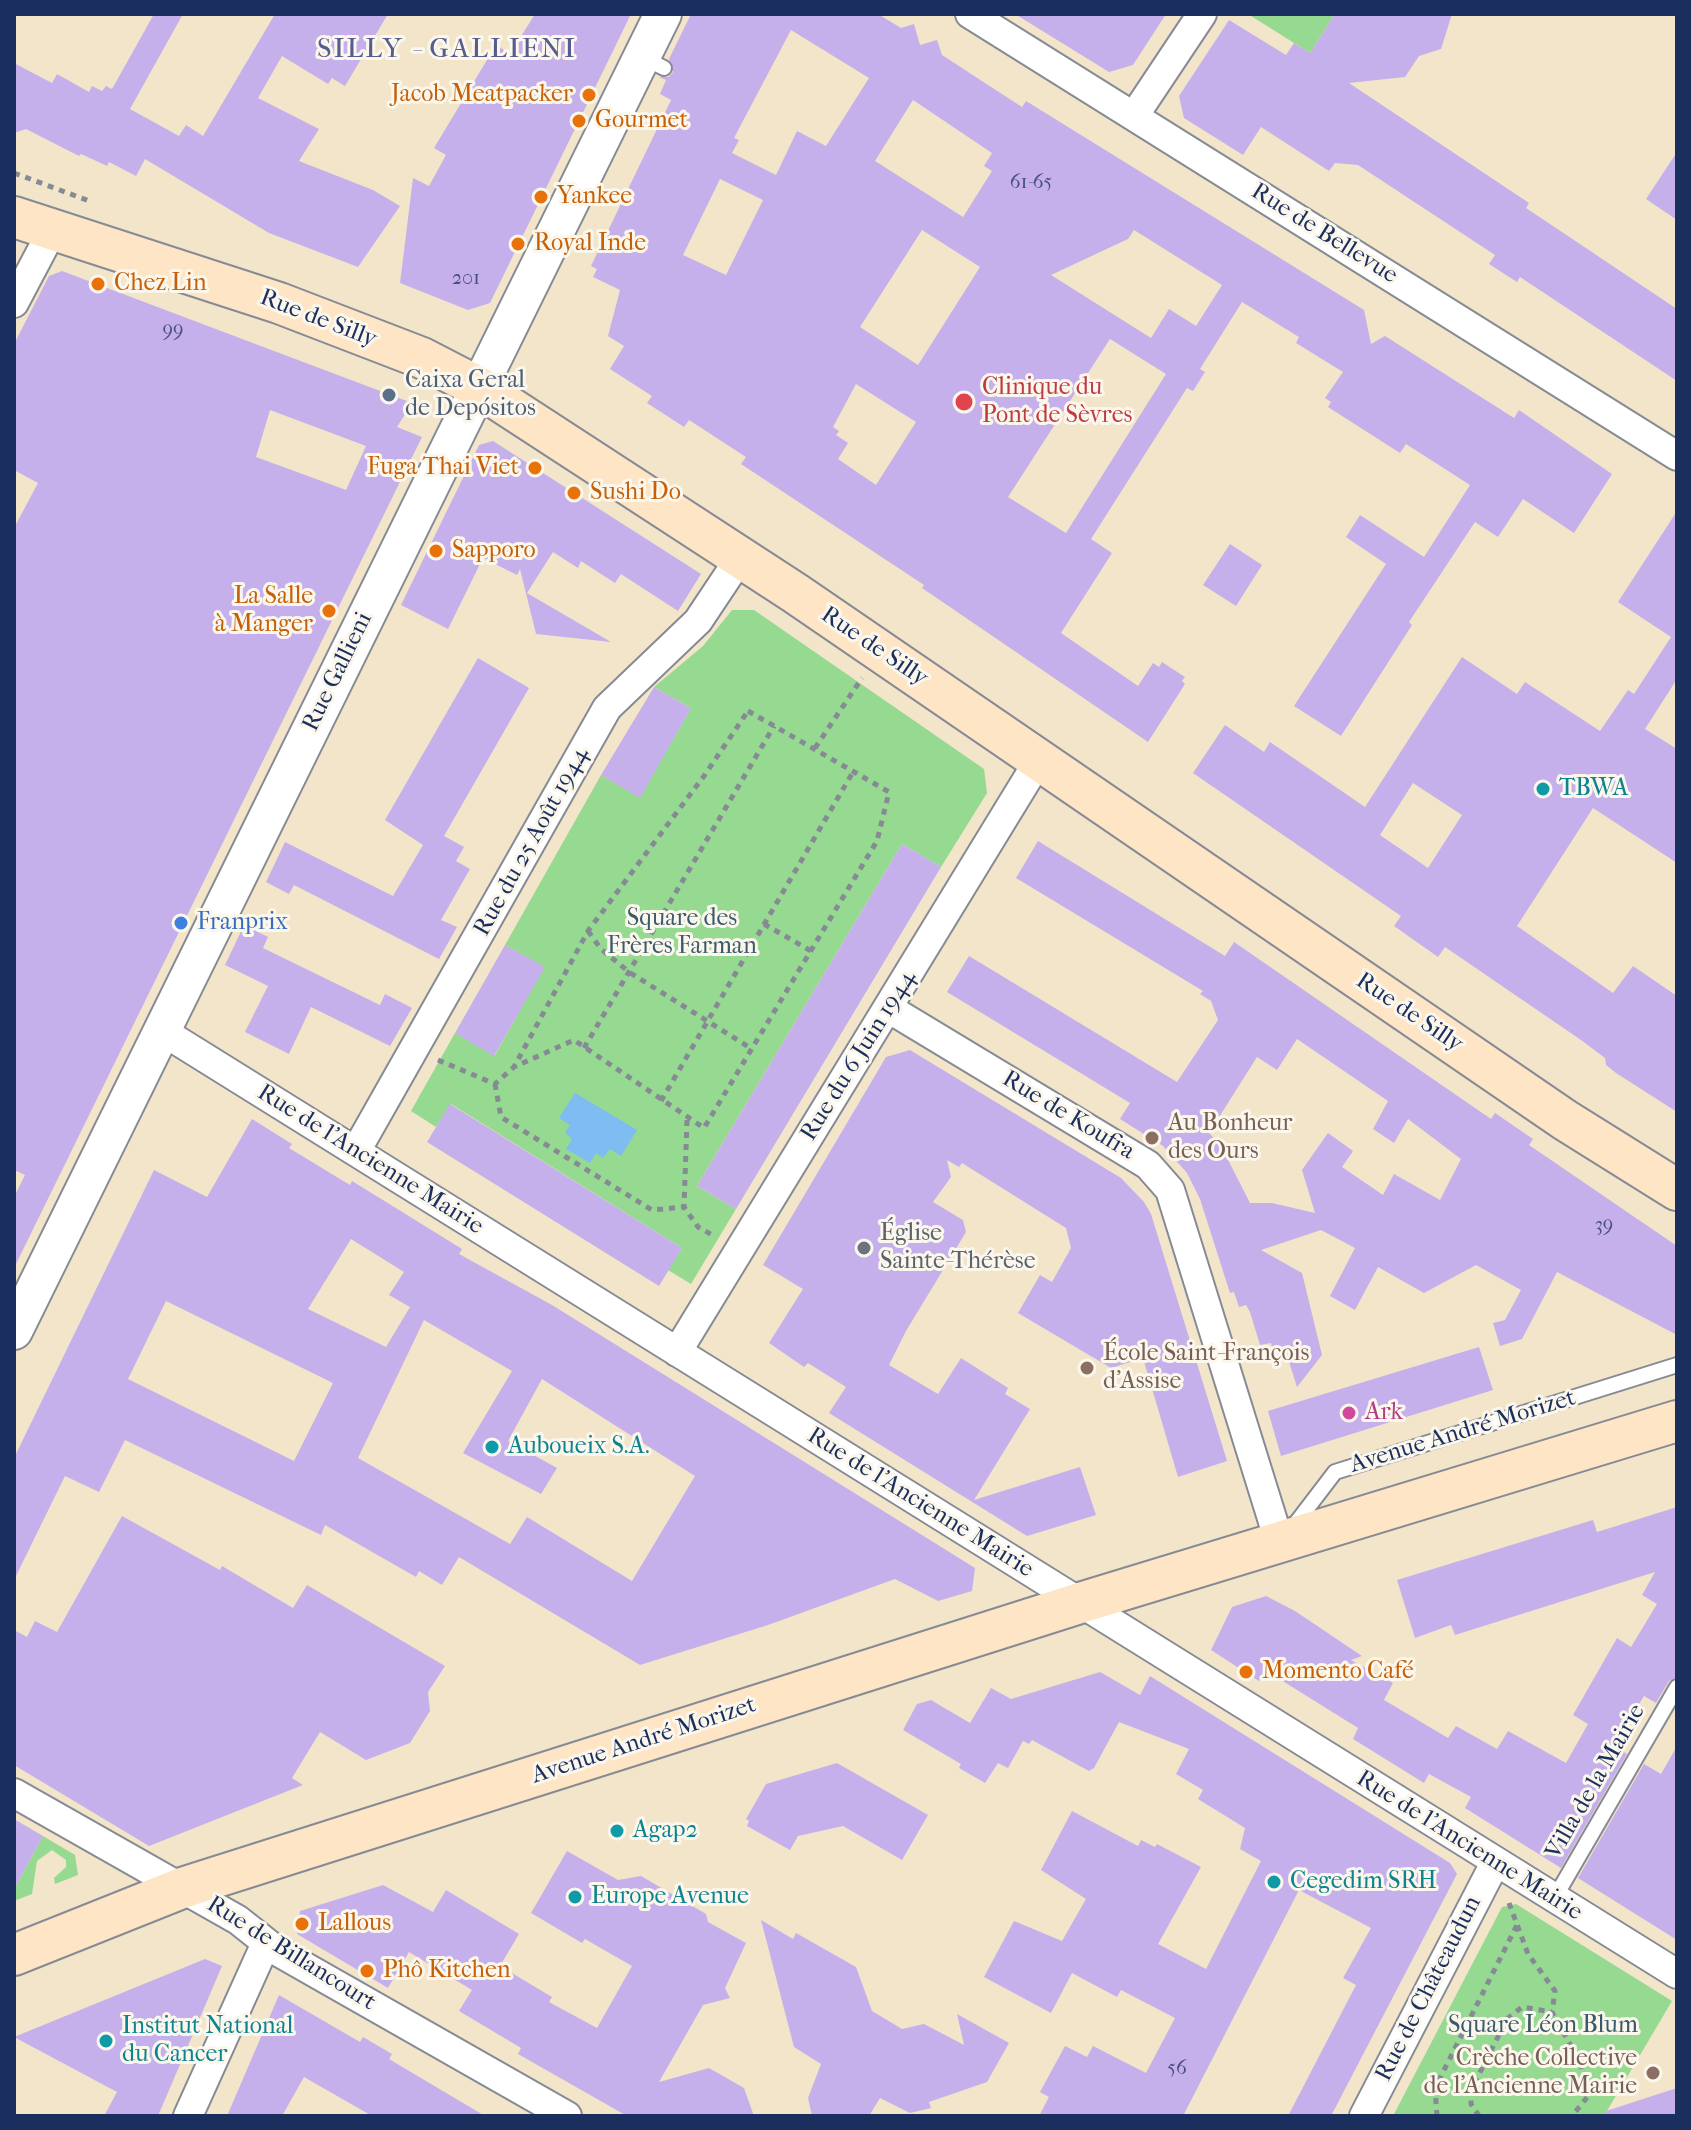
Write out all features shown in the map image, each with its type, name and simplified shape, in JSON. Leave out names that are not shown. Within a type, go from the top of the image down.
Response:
[{"type":"main road","name":"Rue de Silly","points":[[14,217],[291,308],[422,358],[480,388],[740,558],[1565,1120],[1677,1190]]},
{"type":"main road","name":"Avenue André Morizet","points":[[14,1955],[182,1888],[1080,1603],[1677,1421]]},
{"type":"street","name":"Rue Gallieni","points":[[14,1331],[480,388],[653,63],[663,14]]},
{"type":"street","name":"Rue de Bellevue","points":[[970,14],[1677,456]]},
{"type":"street","points":[[1134,116],[1202,14]]},
{"type":"street","points":[[14,303],[52,231]]},
{"type":"street","name":"Rue du 25 Août 1944","points":[[356,1151],[607,708],[698,621],[740,558]]},
{"type":"street","name":"Rue du 6 Juin 1944","points":[[677,1352],[1039,760]]},
{"type":"street","name":"Rue de Koufra","points":[[888,1008],[1148,1165],[1170,1190],[1280,1544]]},
{"type":"street","name":"Rue de l'Ancienne Mairie","points":[[162,1031],[1677,1974]]},
{"type":"street","name":"Rue de Billancourt","points":[[14,1793],[238,1920],[266,1943],[567,2116]]},
{"type":"street","name":"Rue de Châteaudun","points":[[1364,2116],[1495,1863]]},
{"type":"street","points":[[188,2116],[266,1943]]},
{"type":"lane","name":"Avenue André Morizet","points":[[1280,1544],[1335,1472],[1677,1365]]},
{"type":"lane","name":"Villa de la Mairie","points":[[1554,1899],[1677,1687]]},
{"type":"path","points":[[815,748],[859,683]]},
{"type":"path","points":[[495,1084],[514,1067],[574,1040],[704,1128],[877,841],[889,792],[748,711],[704,776],[588,931],[514,1067]]},
{"type":"path","points":[[584,1048],[774,726]]},
{"type":"path","points":[[661,1101],[853,772]]},
{"type":"path","points":[[764,924],[811,951]]},
{"type":"path","points":[[588,931],[601,949],[629,972],[752,1049]]},
{"type":"path","points":[[440,1061],[495,1084]]},
{"type":"path","points":[[495,1084],[501,1117],[652,1210],[684,1207]]},
{"type":"path","points":[[687,1119],[684,1207],[698,1227],[740,1250]]},
{"type":"path","points":[[1495,1863],[1528,1954],[1555,1991],[1552,2012],[1580,2062],[1589,2095],[1572,2116]]},
{"type":"path","points":[[1437,2116],[1435,2088],[1517,1925]]},
{"type":"path","points":[[1479,2116],[1471,2104],[1471,2090],[1507,2019],[1522,2007],[1552,2012]]},
{"type":"green space","points":[[1248,14],[1335,14],[1310,53]]},
{"type":"green space","name":"Square des Frères Farman","points":[[732,610],[754,610],[984,769],[987,793],[941,867],[902,844],[697,1186],[736,1209],[691,1284],[668,1270],[682,1248],[451,1104],[436,1127],[411,1111],[455,1033],[495,1055],[544,967],[505,945],[601,775],[640,797],[691,708],[654,687],[703,646]]},
{"type":"green space","points":[[43,1836],[75,1855],[78,1875],[55,1884],[54,1878],[66,1867],[66,1860],[52,1850],[37,1861],[32,1894],[14,1901],[14,1889]]},
{"type":"green space","name":"Square Léon Blum","points":[[1516,1904],[1672,2001],[1604,2116],[1393,2116],[1502,1907]]},
{"type":"water","points":[[575,1093],[637,1130],[621,1156],[610,1149],[603,1158],[596,1153],[590,1163],[566,1149],[572,1139],[565,1133],[570,1125],[559,1118]]},
{"type":"building","points":[[154,14],[183,14],[130,109],[179,136],[186,125],[203,136],[275,14],[388,14],[345,86],[332,78],[328,84],[282,56],[258,98],[319,129],[299,161],[373,190],[400,206],[358,267],[269,233],[145,159],[136,176],[109,162],[107,166],[81,154],[79,156],[26,129],[14,133],[14,63],[52,83],[57,74],[89,92],[92,86],[102,91],[106,86],[112,89]]},
{"type":"building","points":[[535,14],[631,14],[490,303],[468,310],[400,283],[413,178],[429,186],[446,155],[434,148],[496,45],[510,54]]},
{"type":"building","points":[[691,14],[878,14],[901,28],[914,24],[920,45],[937,40],[942,55],[1022,107],[1026,101],[1364,310],[1371,344],[1385,336],[1514,418],[1519,410],[1612,474],[1574,533],[1523,499],[1498,537],[1475,522],[1409,622],[1412,625],[1341,736],[1294,706],[1386,564],[1346,537],[1360,515],[1424,557],[1470,485],[1406,444],[1400,453],[1328,407],[1331,402],[1325,398],[1343,372],[1296,343],[1299,337],[1242,302],[1200,369],[1205,372],[1193,391],[1187,388],[1091,539],[1112,553],[1061,633],[1138,686],[1153,663],[1159,667],[1162,662],[1185,677],[1182,681],[1185,684],[1148,742],[922,588],[924,585],[741,464],[746,457],[689,420],[684,427],[647,403],[652,396],[610,369],[624,346],[608,336],[620,290],[593,277],[597,269],[591,266],[671,100],[660,94],[666,80],[659,77],[669,77],[673,72],[669,59]],"holes":[[[791,30],[869,78],[826,146],[797,131],[776,175],[732,153],[739,140],[734,138]],[[913,100],[992,153],[984,166],[992,171],[963,217],[875,161]],[[720,179],[763,200],[726,275],[683,255]],[[922,230],[980,267],[918,365],[860,327]],[[1134,230],[1222,285],[1196,326],[1169,309],[1151,338],[1051,275],[1128,239]],[[1110,339],[1166,374],[1066,533],[1008,497]],[[856,384],[916,422],[876,485],[838,459],[848,443],[836,435],[839,431],[833,427]]]},
{"type":"building","points":[[1015,14],[1166,14],[1133,65],[1109,72]]},
{"type":"building","points":[[1335,14],[1452,14],[1441,49],[1419,56],[1405,77],[1349,83],[1529,203],[1526,208],[1677,309],[1677,381],[1520,277],[1517,282],[1489,264],[1495,255],[1358,165],[1335,163],[1329,171],[1261,127],[1243,155],[1184,118],[1179,96],[1229,20],[1286,55],[1294,43],[1310,53]]},
{"type":"building","points":[[1677,152],[1677,220],[1646,199]]},
{"type":"building","points":[[62,271],[412,403],[397,427],[422,437],[14,1268],[14,1197],[25,1175],[14,1170],[14,528],[38,483],[14,470],[14,344],[49,276]],"holes":[[[270,410],[366,446],[346,490],[256,457]]]},
{"type":"building","points":[[493,441],[701,574],[678,611],[621,574],[615,583],[581,561],[578,568],[553,552],[527,593],[611,642],[536,634],[520,569],[517,575],[483,558],[448,629],[401,605],[479,445]]},
{"type":"building","points":[[1677,511],[1677,679],[1645,729],[1677,749],[1677,863],[1593,808],[1517,926],[1613,993],[1633,966],[1677,996],[1677,1112],[1616,1073],[1606,1065],[1605,1058],[1581,1040],[1445,947],[1438,957],[1394,926],[1401,916],[1193,773],[1225,725],[1264,752],[1270,742],[1365,807],[1462,657],[1517,694],[1525,682],[1600,731],[1628,690],[1634,694],[1671,637],[1618,602]],"holes":[[[1413,783],[1462,815],[1428,868],[1380,835]]]},
{"type":"building","points":[[1230,544],[1262,565],[1236,606],[1203,585]]},
{"type":"building","points":[[478,658],[529,688],[444,836],[464,847],[456,861],[470,869],[441,920],[457,927],[439,959],[294,885],[289,894],[266,882],[285,842],[393,896],[423,845],[385,820]]},
{"type":"building","points":[[654,687],[691,708],[640,798],[601,775]]},
{"type":"building","points":[[1038,841],[1225,956],[1234,942],[1491,1119],[1495,1113],[1533,1139],[1529,1145],[1677,1246],[1677,1335],[1557,1272],[1522,1339],[1500,1346],[1493,1323],[1505,1320],[1521,1290],[1476,1265],[1424,1293],[1378,1267],[1355,1310],[1330,1296],[1355,1248],[1321,1230],[1261,1250],[1302,1273],[1322,1355],[1297,1387],[1285,1349],[1274,1353],[1271,1343],[1260,1345],[1246,1305],[1239,1307],[1234,1292],[1230,1293],[1200,1199],[1187,1173],[1163,1146],[1120,1119],[1130,1103],[947,992],[969,956],[1177,1082],[1218,1020],[1211,1001],[1200,994],[1203,991],[1016,878]],"holes":[[[1297,1039],[1388,1101],[1373,1129],[1394,1143],[1408,1119],[1461,1159],[1440,1200],[1394,1174],[1383,1195],[1342,1167],[1353,1151],[1328,1133],[1302,1170],[1315,1213],[1272,1203],[1250,1203],[1220,1144],[1209,1133],[1257,1057],[1277,1070]]]},
{"type":"building","points":[[902,844],[941,867],[736,1209],[697,1186]]},
{"type":"building","points":[[244,925],[268,937],[263,948],[380,1005],[385,994],[412,1008],[390,1046],[311,1007],[289,1054],[245,1032],[268,986],[225,965]]},
{"type":"building","points":[[505,945],[545,967],[494,1056],[455,1033]]},
{"type":"building","points":[[910,1050],[1121,1178],[1144,1202],[1151,1214],[1227,1461],[1178,1477],[1143,1358],[1111,1368],[1018,1313],[1040,1275],[1052,1282],[1071,1248],[1066,1228],[962,1163],[959,1167],[947,1160],[951,1177],[933,1202],[963,1220],[966,1232],[889,1365],[938,1394],[961,1358],[1008,1388],[1005,1394],[1030,1409],[974,1500],[1080,1467],[1096,1515],[1027,1536],[829,1413],[846,1387],[808,1363],[804,1367],[769,1343],[803,1289],[763,1265],[886,1057]]},
{"type":"building","points":[[450,1104],[682,1248],[659,1286],[427,1142]]},
{"type":"building","points":[[252,1119],[292,1144],[289,1148],[350,1185],[352,1181],[462,1249],[459,1254],[552,1305],[975,1568],[972,1591],[938,1601],[895,1579],[768,1625],[640,1665],[459,1557],[442,1585],[419,1571],[416,1577],[325,1525],[321,1535],[125,1440],[99,1492],[65,1476],[14,1580],[14,1458],[154,1170],[207,1197]],"holes":[[[351,1239],[404,1272],[389,1295],[410,1307],[386,1347],[308,1309]],[[166,1301],[333,1383],[294,1461],[128,1379]],[[424,1320],[512,1371],[463,1453],[541,1494],[557,1468],[508,1441],[542,1379],[695,1476],[632,1581],[527,1517],[510,1544],[358,1458]]]},
{"type":"building","points":[[1479,1347],[1493,1390],[1281,1456],[1268,1411]]},
{"type":"building","points":[[1677,1507],[1677,1677],[1669,1681],[1656,1703],[1644,1696],[1614,1746],[1627,1754],[1561,1868],[1465,1808],[1471,1797],[1429,1774],[1424,1783],[1353,1739],[1358,1728],[1265,1670],[1259,1681],[1211,1650],[1232,1607],[1266,1596],[1295,1611],[1362,1656],[1351,1660],[1393,1683],[1384,1700],[1448,1738],[1456,1726],[1497,1749],[1508,1731],[1566,1763],[1588,1724],[1573,1715],[1617,1638],[1631,1647],[1657,1604],[1642,1595],[1655,1572],[1455,1635],[1451,1625],[1415,1638],[1397,1580],[1593,1520],[1597,1532]]},
{"type":"building","points":[[122,1516],[220,1570],[222,1566],[293,1608],[307,1585],[445,1666],[428,1692],[430,1711],[410,1743],[366,1760],[320,1732],[292,1778],[303,1785],[149,1846],[14,1765],[14,1630],[27,1637],[35,1621],[57,1632]]},
{"type":"building","points":[[1100,1672],[1140,1695],[1150,1676],[1450,1863],[1457,1874],[1331,2116],[1288,2116],[1356,1985],[1343,1978],[1371,1928],[1299,1890],[1183,2116],[1039,2116],[1049,2097],[1040,2092],[1065,2046],[1087,2057],[1093,2046],[1146,2073],[1175,2018],[1121,1990],[1117,1997],[1072,1973],[1051,2013],[984,1977],[1014,1921],[1062,1941],[1086,1899],[1041,1870],[1072,1811],[1138,1846],[1141,1840],[1155,1847],[1157,1844],[1201,1867],[1158,1944],[1206,1969],[1261,1861],[1240,1849],[1245,1828],[1198,1799],[1203,1790],[1176,1774],[1189,1749],[1119,1722],[1094,1768],[1089,1771],[1032,1740],[1029,1744],[1023,1741],[1008,1768],[998,1763],[985,1783],[959,1768],[961,1764],[903,1730],[917,1704],[931,1700],[970,1723],[991,1688],[1011,1699]]},
{"type":"building","points":[[1677,1746],[1677,1940],[1578,1878],[1644,1764],[1661,1774]]},
{"type":"building","points":[[837,1763],[928,1815],[902,1860],[843,1826],[798,1836],[790,1850],[747,1826],[749,1821],[746,1819],[766,1784]]},
{"type":"building","points":[[14,1819],[43,1836],[14,1889]]},
{"type":"building","points":[[567,1851],[618,1880],[641,1876],[706,1914],[708,1922],[746,1943],[725,1988],[730,1998],[703,2005],[659,2082],[709,2068],[744,2088],[754,2116],[627,2116],[518,2054],[521,2048],[459,2011],[472,1990],[409,1952],[388,1988],[297,1934],[300,1911],[383,1885],[433,1912],[446,1890],[519,1934],[500,1966],[552,1997],[549,2002],[597,2028],[632,1966],[585,1939],[582,1943],[531,1913]]},
{"type":"building","points":[[761,1920],[793,1939],[796,1933],[856,1967],[872,2011],[902,2029],[924,2024],[964,2045],[957,2014],[1009,2043],[987,2082],[929,2102],[931,2108],[910,2113],[880,2098],[869,2116],[812,2116],[808,2098],[821,2064],[794,2047]]},
{"type":"building","name":"Institut National du Cancer","points":[[205,1959],[222,1966],[158,2116],[104,2116],[117,2092],[14,2037]]},
{"type":"building","points":[[279,1995],[360,2042],[363,2037],[392,2054],[389,2059],[485,2116],[372,2116],[304,2077],[282,2116],[227,2116]]},
{"type":"building","points":[[1677,2088],[1677,2116],[1606,2116],[1606,2111]]},
{"type":"place","name":"Jacob Meatpacker","points":[[589,95]]},
{"type":"place","name":"Gourmet","points":[[579,121]]},
{"type":"place","name":"Yankee","points":[[541,197]]},
{"type":"place","name":"Royal Inde","points":[[518,244]]},
{"type":"place","name":"Chez Lin","points":[[98,284]]},
{"type":"place","name":"Caixa Geral de Depósitos","points":[[389,395]]},
{"type":"place","name":"Clinique du Pont de Sèvres","points":[[964,402]]},
{"type":"place","name":"Fuga Thai Viet","points":[[535,468]]},
{"type":"place","name":"Sushi Do","points":[[574,493]]},
{"type":"place","name":"Sapporo","points":[[436,551]]},
{"type":"place","name":"La Salle à Manger","points":[[329,611]]},
{"type":"place","name":"TBWA","points":[[1543,789]]},
{"type":"place","name":"Franprix","points":[[181,923]]},
{"type":"place","name":"Au Bonheur des Ours","points":[[1152,1138]]},
{"type":"place","name":"Église Sainte-Thérèse","points":[[864,1248]]},
{"type":"place","name":"École Saint-François d'Assise","points":[[1087,1368]]},
{"type":"place","name":"Ark","points":[[1349,1413]]},
{"type":"place","name":"Auboueix S.A.","points":[[492,1447]]},
{"type":"place","name":"Momento Café","points":[[1246,1672]]},
{"type":"place","name":"Agap2","points":[[617,1831]]},
{"type":"place","name":"Cegedim SRH","points":[[1274,1882]]},
{"type":"place","name":"Europe Avenue","points":[[575,1897]]},
{"type":"place","name":"Lallous","points":[[302,1924]]},
{"type":"place","name":"Phô Kitchen","points":[[367,1971]]},
{"type":"place","name":"Institut National du Cancer","points":[[106,2041]]},
{"type":"place","name":"Crèche Collective de l'Ancienne Mairie","points":[[1653,2073]]},
{"type":"district","name":"SILLY - GALLIENI","points":[[447,50]]}]
